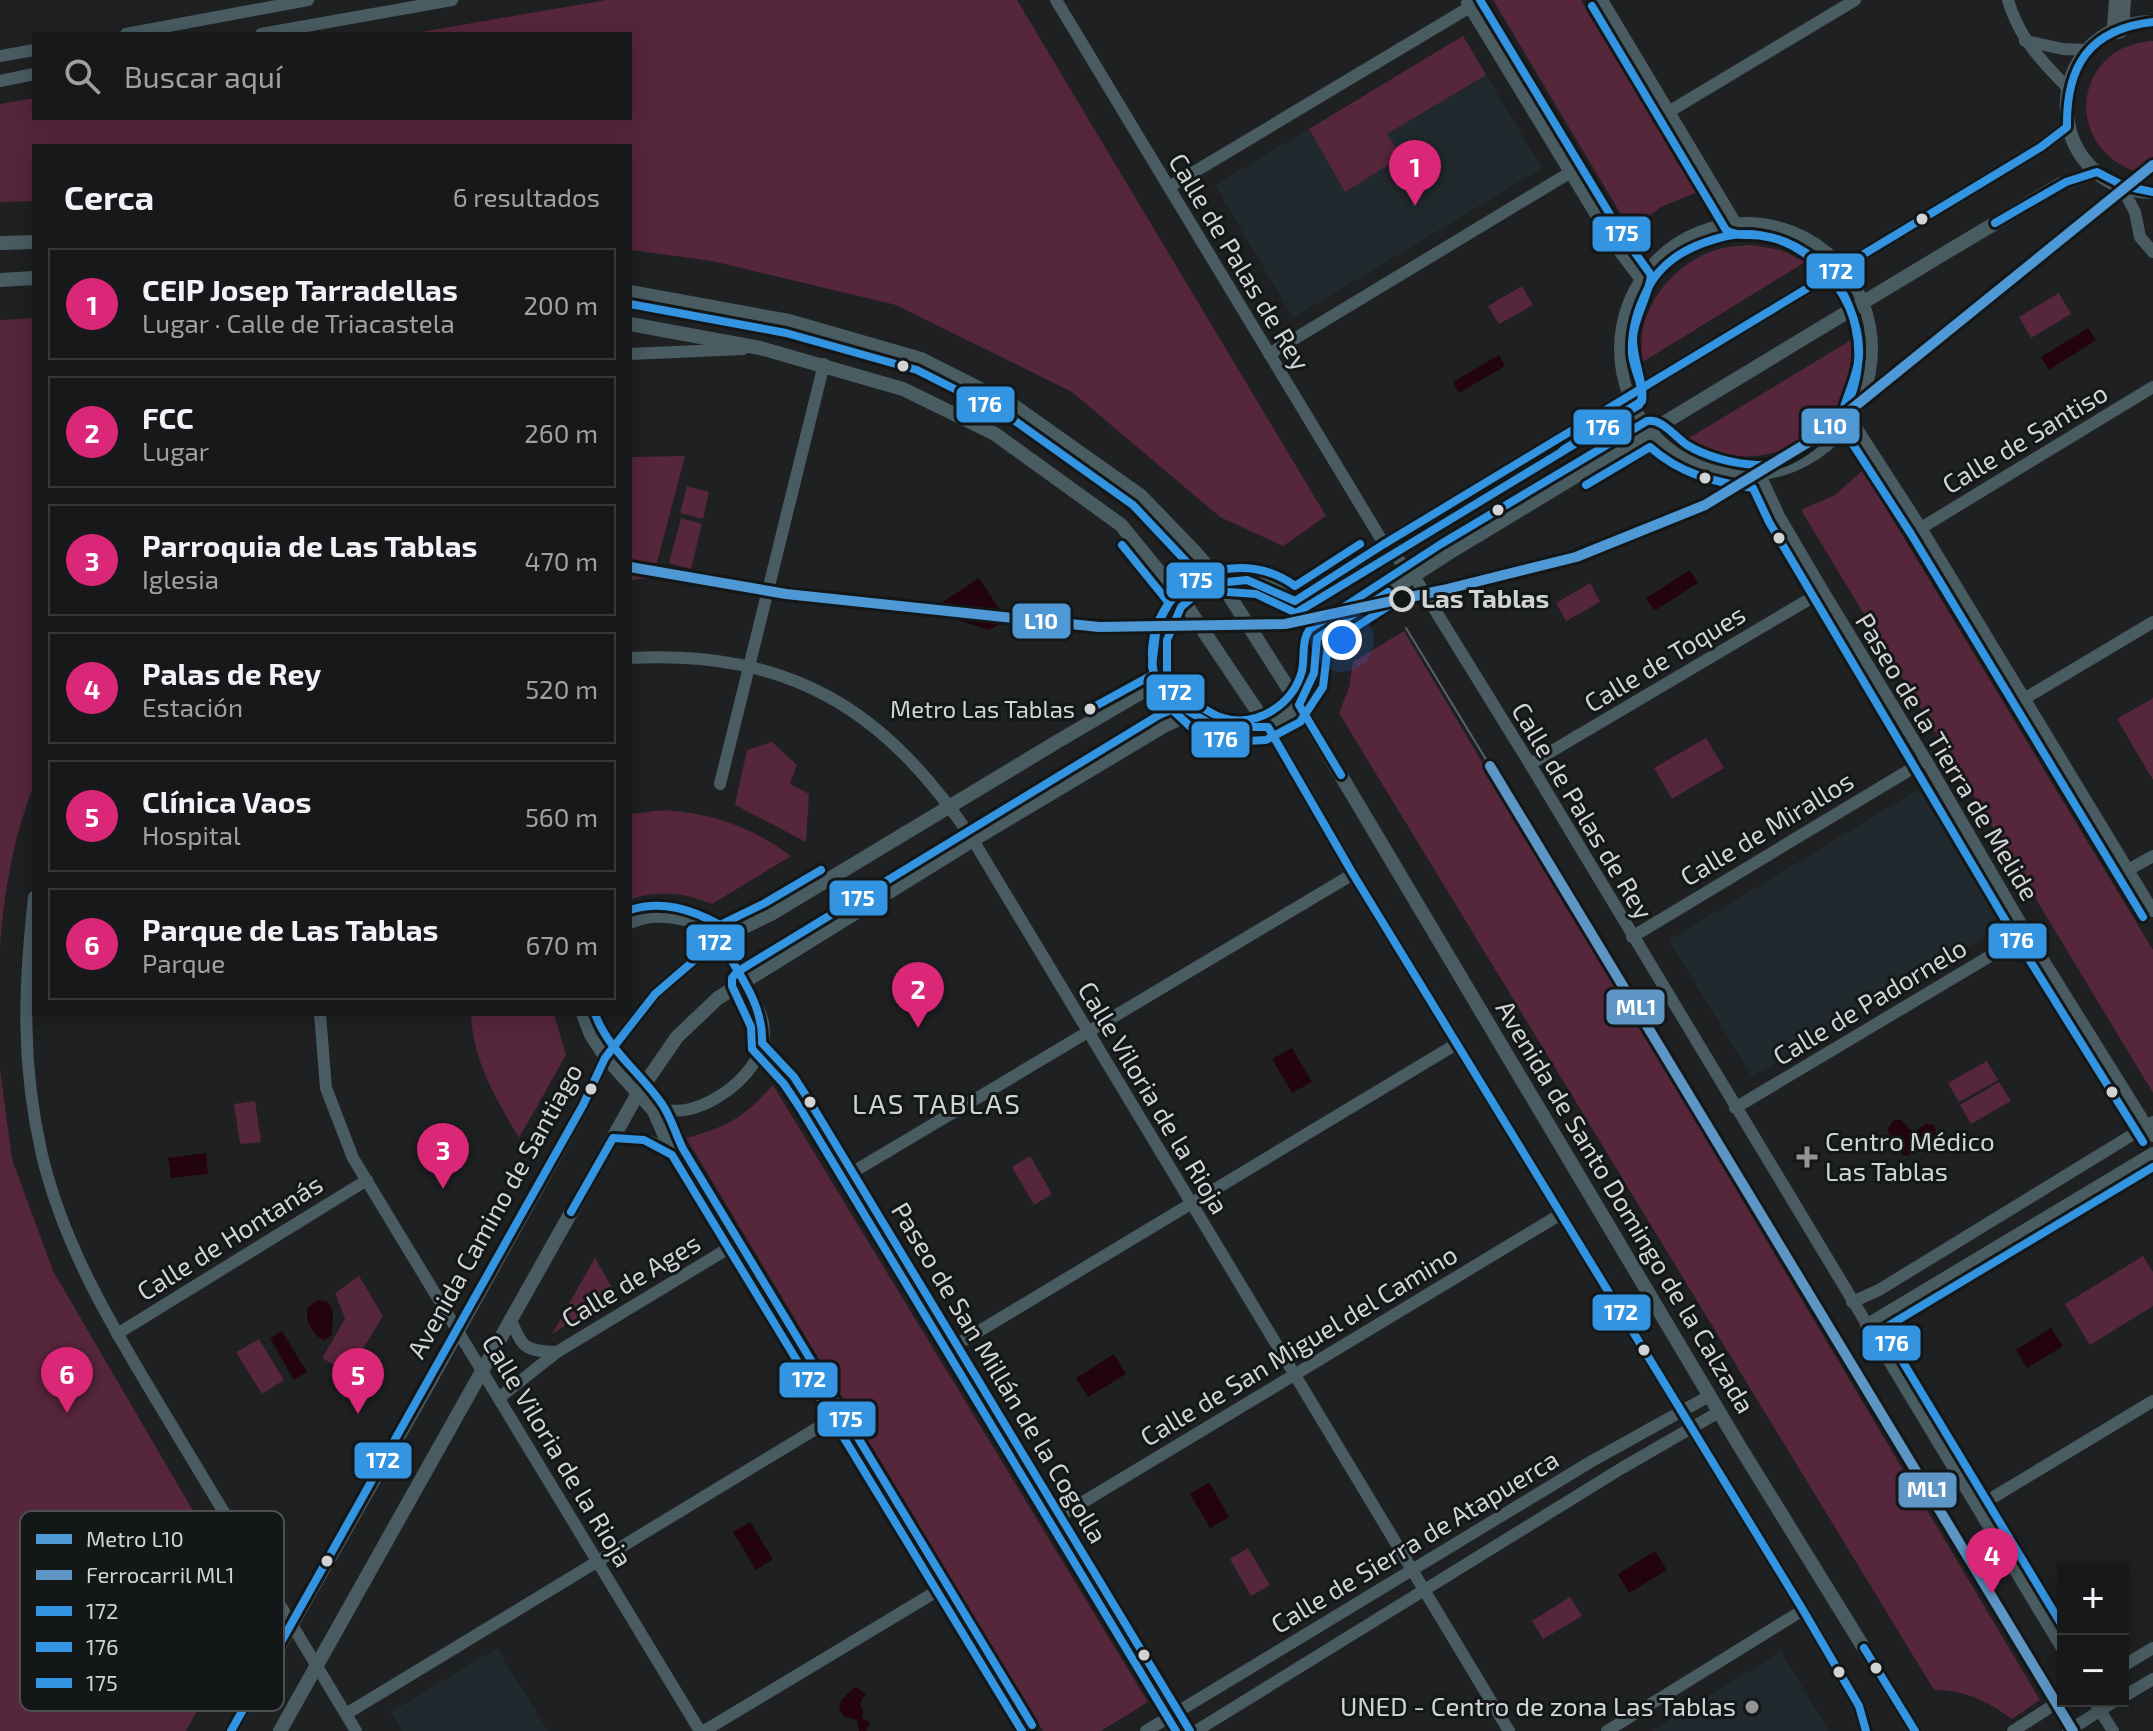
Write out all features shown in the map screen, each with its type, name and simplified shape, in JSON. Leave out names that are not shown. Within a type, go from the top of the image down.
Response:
[{"type":"highway","points":[[2118,28],[2120,0]]},
{"type":"street","points":[[137,32],[308,0]]},
{"type":"street","points":[[272,32],[452,0]]},
{"type":"street","name":"Calle de Palas de Rey","points":[[1056,0],[1384,544],[1414,576],[1530,764],[2057,1640]]},
{"type":"street","points":[[1602,0],[1735,222]]},
{"type":"street","points":[[1670,111],[1855,0]]},
{"type":"street","points":[[2008,0],[2013,19],[2025,41],[2067,87]]},
{"type":"street","points":[[1169,187],[1468,4],[1613,243],[1639,277]]},
{"type":"street","points":[[2153,22],[2118,28],[2095,42],[2078,62],[2067,87],[2065,107],[2067,127],[2078,152],[2097,172],[2121,186],[2139,192],[2153,192]]},
{"type":"street","points":[[2025,41],[2063,49],[2089,50]]},
{"type":"street","points":[[0,56],[32,50]]},
{"type":"street","points":[[0,81],[32,74]]},
{"type":"street","points":[[1295,601],[1384,544],[2041,147],[2067,127]]},
{"type":"street","points":[[1269,354],[1571,172]]},
{"type":"street","points":[[1317,638],[2061,184],[2097,172]]},
{"type":"street","points":[[2121,186],[2135,212],[2140,237],[2153,252]]},
{"type":"street","points":[[1735,222],[1764,223],[1793,231],[1818,246],[1842,267],[1862,305],[1871,335],[1872,365],[1865,394],[1852,421],[1828,449],[1796,468],[1761,477],[1709,470],[1669,450],[1652,432],[1631,396],[1621,366],[1619,336],[1626,305],[1639,277],[1658,255],[1681,238],[1707,227],[1735,222]]},
{"type":"street","points":[[0,243],[32,242]]},
{"type":"street","points":[[0,280],[32,278]]},
{"type":"street","name":"Avenida de Santo Domingo de la Calzada","points":[[632,292],[789,321],[921,359],[1014,406],[1141,496],[1220,581],[1299,705],[1709,1396],[1915,1731]]},
{"type":"street","points":[[632,324],[760,348],[903,389],[995,434],[1121,525],[1184,602],[1268,727],[1353,874],[1803,1610],[1859,1706],[1866,1731]]},
{"type":"street","points":[[632,354],[760,348]]},
{"type":"street","points":[[720,784],[824,364]]},
{"type":"street","name":"Calle de Santiso","points":[[1921,528],[2153,387]]},
{"type":"street","points":[[1852,421],[1921,528],[2153,911]]},
{"type":"street","name":"Paseo de la Tierra de Melide","points":[[1761,477],[1779,516],[2027,934],[2151,1128]]},
{"type":"street","points":[[1246,579],[1272,586],[1295,601],[1317,638],[1318,658],[1308,693],[1299,705],[1268,727],[1241,733],[1214,728],[1190,714],[1167,681],[1163,653],[1169,625],[1184,602],[1200,589],[1220,581],[1246,579]]},
{"type":"street","name":"Calle de Toques","points":[[1530,764],[1823,591]]},
{"type":"street","points":[[2024,699],[2153,622]]},
{"type":"street","name":"Calle Viloria de la Rioja","points":[[632,658],[674,656],[723,660],[815,690],[859,714],[897,745],[928,777],[973,840],[1509,1731]]},
{"type":"street","name":"Avenida Camino de Santiago","points":[[284,1636],[583,1105],[605,1058],[655,994],[719,939],[771,914],[1142,692],[1167,681]]},
{"type":"street","points":[[280,1731],[637,1095],[677,1037],[718,998],[743,982],[973,840],[1164,726],[1190,714]]},
{"type":"street","name":"Calle de Mirallos","points":[[1632,937],[1926,760]]},
{"type":"street","points":[[2128,870],[2153,856]]},
{"type":"street","points":[[853,1172],[1353,874]]},
{"type":"street","points":[[32,915],[25,976],[25,1038],[38,1130],[56,1205],[99,1304],[223,1511]]},
{"type":"street","points":[[632,923],[664,916],[692,922],[719,939],[763,1025],[762,1043],[748,1075],[721,1096],[690,1109],[653,1111]]},
{"type":"street","name":"Calle de Padornelo","points":[[1735,1108],[2027,934]]},
{"type":"street","name":"Calle Viloria de la Rioja","points":[[320,1016],[326,1088],[353,1158],[702,1731]]},
{"type":"street","points":[[583,1016],[590,1035],[605,1058],[653,1111],[672,1155],[1022,1731]]},
{"type":"street","name":"Paseo de San Millán de la Cogolla","points":[[762,1043],[794,1077],[1193,1731]]},
{"type":"street","points":[[956,1345],[1458,1043]]},
{"type":"street","points":[[1852,1302],[1879,1290],[2151,1128]]},
{"type":"street","points":[[613,1138],[633,1137],[658,1142],[672,1155]]},
{"type":"street","points":[[1866,1325],[2153,1153]]},
{"type":"street","name":"Calle de Hontanás","points":[[117,1334],[367,1180]]},
{"type":"street","name":"Calle de San Miguel del Camino","points":[[1060,1516],[1561,1214]]},
{"type":"street","name":"Calle de Ages","points":[[499,1398],[557,1352],[729,1248]]},
{"type":"street","name":"Calle de Ages","points":[[510,1319],[523,1345],[536,1351],[557,1352]]},
{"type":"street","name":"Calle de Sierra de Atapuerca","points":[[1146,1731],[1592,1461],[1709,1396]]},
{"type":"street","points":[[1977,1507],[2153,1401]]},
{"type":"street","name":"Calle de Sierra de Atapuerca","points":[[1193,1731],[1719,1412]]},
{"type":"street","points":[[346,1714],[832,1419]]},
{"type":"street","points":[[702,1731],[937,1591]]},
{"type":"street","points":[[1607,1731],[1803,1610]]},
{"type":"street","points":[[284,1612],[356,1731]]},
{"type":"street","points":[[2129,1662],[2153,1648]]},
{"type":"street","points":[[2129,1693],[2153,1679]]},
{"type":"street","points":[[2013,1731],[2057,1703]]},
{"type":"street","points":[[2068,1731],[2096,1707]]},
{"type":"street","points":[[2098,1707],[2113,1731]]},
{"type":"street","name":"Avenida Camino de Santiago","points":[[231,1731],[242,1711]]},
{"type":"shaded area","points":[[606,0],[1017,0],[1326,516],[1283,546],[1220,517],[1072,392],[896,305],[712,261],[632,250],[632,144],[32,144],[32,201],[0,202],[0,104],[32,98],[32,120],[632,120],[632,32],[421,32]]},
{"type":"shaded area","points":[[1493,0],[1581,0],[1698,192],[1661,207],[1631,231]]},
{"type":"shaded area","points":[[1463,36],[1542,168],[1293,318],[1215,185]]},
{"type":"shaded area","points":[[1463,36],[1486,75],[1387,134],[1401,157],[1345,192],[1309,129]]},
{"type":"shaded area","points":[[2153,41],[2153,174],[2132,170],[2114,160],[2100,147],[2086,112],[2088,93],[2095,74],[2109,57],[2122,48]]},
{"type":"shaded area","points":[[1750,245],[1781,250],[1805,262],[1641,363],[1642,332],[1646,318],[1669,280],[1705,254]]},
{"type":"shaded area","points":[[1522,286],[1533,305],[1499,324],[1488,306]]},
{"type":"shaded area","points":[[2059,293],[2071,314],[2031,338],[2019,317]]},
{"type":"shaded area","points":[[32,318],[32,791],[11,866],[0,949],[0,320]]},
{"type":"shaded area","points":[[2088,328],[2096,340],[2049,370],[2041,357]]},
{"type":"shaded area","points":[[1851,340],[1848,380],[1842,397],[1834,412],[1810,436],[1773,453],[1750,456],[1718,453],[1689,438]]},
{"type":"shaded area","points":[[1499,355],[1505,366],[1459,393],[1453,382]]},
{"type":"shaded area","points":[[685,456],[653,578],[632,580],[632,457]]},
{"type":"shaded area","points":[[1863,470],[2153,950],[2153,1093],[1801,510],[1835,495]]},
{"type":"shaded area","points":[[687,486],[709,492],[703,519],[680,513]]},
{"type":"shaded area","points":[[681,518],[702,524],[691,569],[669,563]]},
{"type":"shaded area","points":[[1690,570],[1698,583],[1654,611],[1646,598]]},
{"type":"shaded area","points":[[979,578],[1006,620],[989,630],[929,611]]},
{"type":"shaded area","points":[[1590,583],[1600,602],[1566,621],[1556,603]]},
{"type":"shaded area","points":[[1404,631],[2040,1700],[2012,1719],[1976,1698],[1934,1690],[1339,713],[1349,688],[1353,662]]},
{"type":"shaded area","points":[[2153,698],[2153,780],[2117,719]]},
{"type":"shaded area","points":[[1706,738],[1724,768],[1672,799],[1654,768]]},
{"type":"shaded area","points":[[772,742],[797,765],[790,784],[809,794],[806,842],[735,805],[747,750]]},
{"type":"shaded area","points":[[1919,789],[2002,926],[1752,1077],[1669,940]]},
{"type":"shaded area","points":[[664,810],[715,818],[746,829],[791,856],[712,904],[671,894],[650,894],[632,899],[632,814]]},
{"type":"shaded area","points":[[471,1016],[555,1016],[566,1055],[519,1138],[481,1064]]},
{"type":"shaded area","points":[[1292,1048],[1312,1082],[1292,1093],[1272,1059]]},
{"type":"shaded area","points":[[1987,1061],[1998,1080],[1959,1102],[1948,1083]]},
{"type":"shaded area","points":[[0,1069],[12,1159],[53,1271],[193,1511],[20,1511],[20,1711],[197,1711],[186,1731],[0,1731]]},
{"type":"shaded area","points":[[1999,1082],[2011,1101],[1971,1124],[1960,1105]]},
{"type":"shaded area","points":[[773,1085],[1148,1702],[1101,1731],[1043,1731],[686,1138],[734,1119],[753,1106]]},
{"type":"shaded area","points":[[255,1101],[261,1142],[240,1144],[234,1104]]},
{"type":"shaded area","points":[[1894,1120],[1901,1120],[1915,1131],[1926,1124],[1934,1125],[1938,1139],[1932,1143],[1918,1142],[1908,1156],[1902,1155],[1900,1141],[1889,1134],[1888,1128]]},
{"type":"shaded area","points":[[206,1153],[208,1174],[171,1178],[168,1158]]},
{"type":"shaded area","points":[[1030,1156],[1052,1194],[1034,1205],[1012,1167]]},
{"type":"shaded area","points":[[2143,1256],[2153,1272],[2153,1306],[2090,1345],[2065,1304]]},
{"type":"shaded area","points":[[595,1258],[616,1294],[552,1334]]},
{"type":"shaded area","points":[[359,1276],[383,1316],[348,1373],[322,1358],[345,1319],[335,1293]]},
{"type":"shaded area","points":[[318,1300],[328,1302],[333,1311],[332,1335],[324,1340],[313,1331],[307,1317],[308,1307]]},
{"type":"shaded area","points":[[2051,1328],[2063,1346],[2027,1368],[2016,1350]]},
{"type":"shaded area","points":[[282,1331],[307,1372],[294,1380],[270,1338]]},
{"type":"shaded area","points":[[259,1339],[284,1380],[262,1394],[236,1352]]},
{"type":"shaded area","points":[[1114,1354],[1126,1374],[1088,1397],[1076,1378]]},
{"type":"shaded area","points":[[1209,1482],[1229,1517],[1210,1528],[1190,1494]]},
{"type":"shaded area","points":[[750,1522],[773,1559],[756,1570],[733,1532]]},
{"type":"shaded area","points":[[1248,1548],[1270,1585],[1251,1596],[1230,1559]]},
{"type":"shaded area","points":[[1655,1551],[1667,1570],[1629,1593],[1618,1574]]},
{"type":"shaded area","points":[[1570,1597],[1582,1616],[1543,1639],[1532,1621]]},
{"type":"shaded area","points":[[497,1648],[548,1731],[402,1731],[391,1712]]},
{"type":"shaded area","name":"UNED - Centro de zona Las Tablas","points":[[1781,1651],[1829,1731],[1651,1731],[1772,1657]]},
{"type":"shaded area","points":[[855,1687],[866,1693],[860,1704],[862,1718],[870,1723],[866,1731],[859,1731],[857,1720],[845,1717],[839,1710],[841,1700]]},
{"type":"tram line","points":[[1406,628],[1490,766]]},
{"type":"tram line","points":[[1547,862],[1579,900]]},
{"type":"metro line","name":"L10","points":[[632,567],[786,594],[1099,627],[1285,624],[1576,557],[1705,505],[1817,437],[2153,165]]},
{"type":"rail line","name":"ML1","points":[[1490,766],[2073,1731]]},
{"type":"transit line","name":"175","points":[[1480,0],[1623,236],[1651,275],[1633,337],[1642,401],[1563,450]]},
{"type":"transit line","name":"175","points":[[1176,1731],[800,1108],[784,1084],[752,1049],[751,1027],[732,986],[732,978],[737,972],[1159,715],[1189,702],[1219,717],[1236,720],[1249,720],[1272,711],[1291,694],[1297,683],[1302,671],[1305,638],[1310,629],[1441,544],[1647,421],[1658,422],[1687,445],[1703,453],[1757,465],[1772,464],[1794,455],[1833,424],[1849,401],[1858,364],[1855,326],[1841,290],[1817,261],[1798,248],[1777,239],[1726,230],[1592,6]]},
{"type":"transit line","name":"172","points":[[1866,1731],[1859,1706],[1803,1610],[1353,874],[1268,727],[1216,727],[1183,708],[1167,676],[1167,640],[1181,607],[1208,584],[1247,580],[1295,601],[1384,544],[2041,147],[2067,127],[2071,85],[2086,54],[2113,33],[2153,22]]},
{"type":"transit line","name":"172","points":[[1995,223],[2066,182],[2097,172],[2124,186],[2153,192]]},
{"type":"transit line","name":"176","points":[[632,304],[786,333],[917,370],[1008,416],[1133,505],[1214,591],[1256,594],[1296,613],[1639,405],[1642,393],[1632,353],[1634,327],[1648,288],[1672,260],[1693,247],[1727,236],[1753,234],[1777,239],[1800,250],[1820,266],[1837,286],[1849,308],[1857,332],[1859,356],[1841,426],[1911,534],[2143,917]]},
{"type":"transit line","name":"176","points":[[1586,485],[1650,447],[1685,470],[1753,488],[1769,522],[2017,940],[2143,1142]]},
{"type":"transit line","name":"175","points":[[1090,709],[1154,674],[1152,645],[1160,619],[1174,597],[1193,581],[1217,571],[1243,568],[1269,573],[1295,586],[1360,544]]},
{"type":"transit line","name":"176","points":[[1122,545],[1169,603],[1157,625],[1152,667],[1165,703],[1194,730],[1228,742],[1266,740],[1300,722],[1323,687],[1328,645],[1395,602]]},
{"type":"transit line","name":"172","points":[[1341,775],[1299,705],[1314,673],[1317,638],[1388,592]]},
{"type":"transit line","name":"175","points":[[632,910],[665,906],[698,914],[720,925],[821,870]]},
{"type":"transit line","name":"172","points":[[284,1637],[583,1105],[605,1058],[655,994],[719,939],[754,1002],[759,1015],[762,1043],[794,1077],[810,1102],[1190,1731]]},
{"type":"transit line","name":"175","points":[[596,1016],[608,1039],[665,1109],[683,1149],[1032,1725]]},
{"type":"transit line","name":"172","points":[[571,1212],[613,1138],[644,1140],[672,1155],[1022,1731]]},
{"type":"transit line","name":"176","points":[[2057,1617],[1883,1329],[2153,1167]]},
{"type":"transit line","name":"172","points":[[1864,1648],[1915,1731]]},
{"type":"transit line","name":"172","points":[[231,1731],[242,1711]]},
{"type":"place","name":"CEIP Josep Tarradellas","points":[[1415,206]]},
{"type":"place","name":"Las Tablas","points":[[1402,599]]},
{"type":"place","name":"Metro Las Tablas","points":[[1090,709]]},
{"type":"place","name":"FCC","points":[[918,1028]]},
{"type":"place","name":"Centro Médico Las Tablas","points":[[1807,1157]]},
{"type":"place","name":"Parroquia de Las Tablas","points":[[443,1189]]},
{"type":"place","name":"Parque de Las Tablas","points":[[67,1413]]},
{"type":"place","name":"Clínica Vaos","points":[[358,1414]]},
{"type":"place","name":"Palas de Rey","points":[[1992,1594]]},
{"type":"place","name":"UNED - Centro de zona Las Tablas","points":[[1752,1707]]},
{"type":"district","name":"LAS TABLAS","points":[[937,1104]]}]
